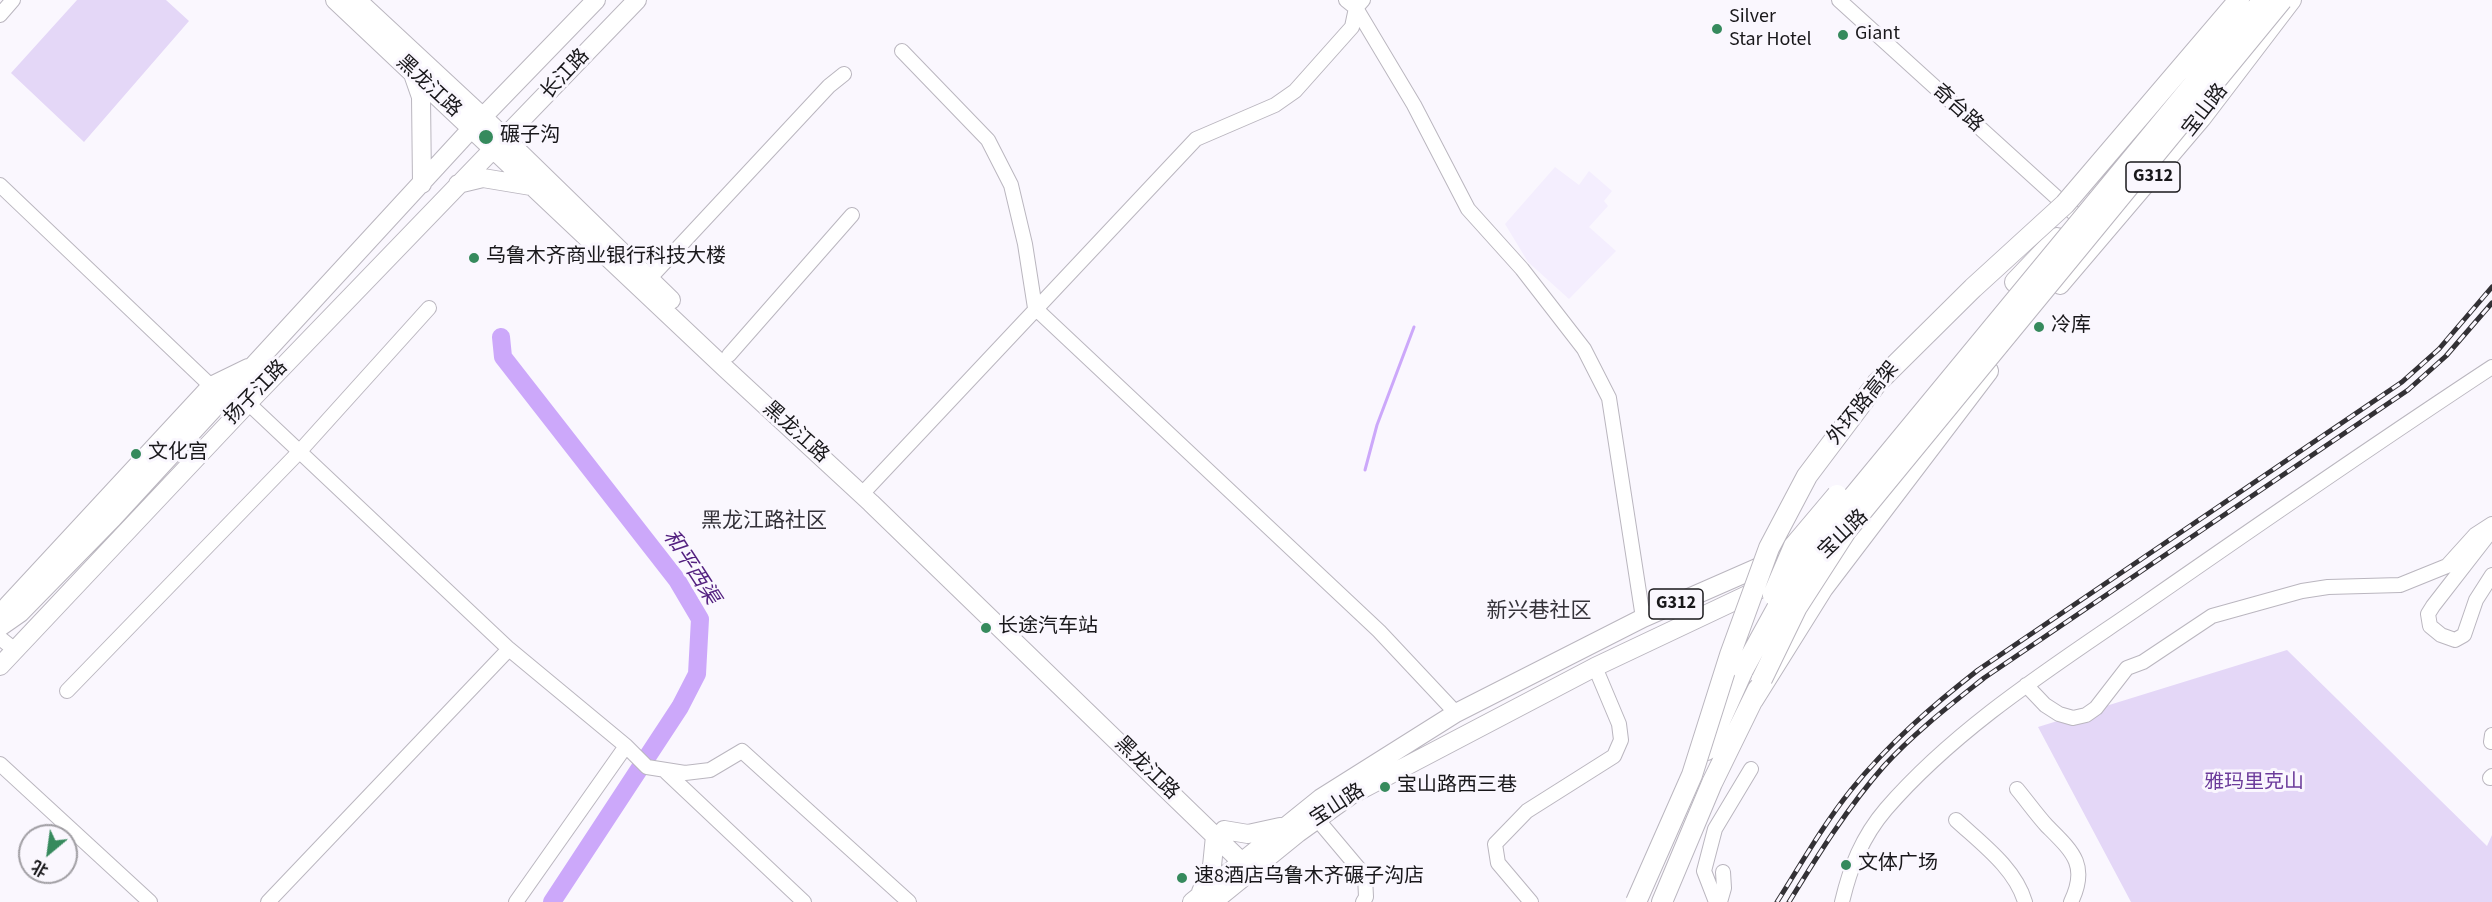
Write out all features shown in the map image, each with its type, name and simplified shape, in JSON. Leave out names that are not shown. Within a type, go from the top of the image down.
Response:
[{"type":"highway","name":"外环路高架","points":[[1636,902],[1692,775],[1730,655],[1768,548],[1807,476],[1877,383],[1973,288],[2065,204],[2239,0]]},
{"type":"highway","name":"外环路高架","points":[[1646,902],[1704,772],[1742,652],[1781,545],[1819,474],[1889,380],[1985,285],[2079,202],[2249,0]]},
{"type":"highway","points":[[1743,670],[1782,599],[1833,521],[2263,0]]},
{"type":"highway","points":[[1662,902],[1712,783],[1797,607],[1846,531],[2282,0]]},
{"type":"highway","points":[[1646,902],[1794,546],[2014,282],[2077,216]]},
{"type":"highway","points":[[1753,700],[1823,588],[1936,442],[2005,347]]},
{"type":"main road","name":"黑龙江路","points":[[335,0],[412,72],[478,123]]},
{"type":"main road","name":"黑龙江路","points":[[357,0],[499,144],[650,279],[1250,862]]},
{"type":"main road","name":"长江路","points":[[478,123],[597,0]]},
{"type":"main road","name":"长江路","points":[[499,144],[637,0]]},
{"type":"main road","name":"宝山路","points":[[1250,862],[1284,826],[1321,798],[1456,713],[1643,618],[1777,561],[1804,546],[1871,489],[2000,326],[2234,0]]},
{"type":"main road","name":"宝山路","points":[[1201,900],[1250,862],[1371,784],[1595,667],[1816,562],[1884,496],[2005,347],[2150,181],[2292,0]]},
{"type":"main road","points":[[412,72],[421,97],[422,184]]},
{"type":"main road","name":"扬子江路","points":[[0,627],[20,613],[113,518],[478,123]]},
{"type":"main road","name":"黑龙江路","points":[[499,144],[534,187],[726,369],[865,490]]},
{"type":"main road","name":"扬子江路","points":[[0,666],[456,185],[499,144]]},
{"type":"main road","points":[[456,185],[483,178],[534,187]]},
{"type":"main road","points":[[0,619],[8,604],[211,386],[258,363]]},
{"type":"main road","points":[[1201,900],[1220,833],[1248,834],[1284,826]]},
{"type":"street","points":[[0,15],[14,0]]},
{"type":"street","name":"奇台路","points":[[1839,0],[2077,216]]},
{"type":"street","points":[[865,490],[1196,139],[1275,105],[1295,91],[1352,27],[1355,3]]},
{"type":"street","points":[[1355,3],[1414,105],[1468,209],[1522,269],[1584,349],[1609,398],[1643,618]]},
{"type":"street","points":[[902,51],[988,140],[1011,185],[1025,244],[1035,308],[1379,631],[1456,713]]},
{"type":"street","points":[[650,279],[829,86],[844,74]]},
{"type":"street","points":[[0,185],[211,386]]},
{"type":"street","points":[[729,355],[852,214]]},
{"type":"street","points":[[67,691],[300,451],[429,308]]},
{"type":"street","points":[[1842,902],[1851,863],[1884,810],[1918,775],[2003,702],[2363,452],[2492,367]]},
{"type":"street","points":[[248,403],[509,649],[627,746],[647,766],[685,773],[710,770],[742,751],[909,902]]},
{"type":"street","points":[[2026,685],[2044,705],[2059,714],[2073,718],[2086,715],[2096,708],[2127,668],[2143,662],[2212,616],[2328,586],[2400,585],[2447,566],[2475,535],[2492,524]]},
{"type":"street","points":[[2492,530],[2433,606],[2428,614],[2430,626],[2441,635],[2456,640],[2464,635],[2476,600],[2492,575]]},
{"type":"street","points":[[0,638],[15,650]]},
{"type":"street","points":[[268,902],[509,649]]},
{"type":"street","points":[[1531,902],[1498,863],[1495,844],[1504,832],[1527,811],[1614,756],[1621,740],[1619,724],[1595,667]]},
{"type":"street","points":[[2491,742],[2492,735]]},
{"type":"street","points":[[516,902],[627,746]]},
{"type":"street","points":[[0,764],[150,902]]},
{"type":"street","points":[[1718,902],[1704,871],[1715,829],[1751,769]]},
{"type":"street","points":[[665,771],[804,902]]},
{"type":"street","points":[[2017,789],[2046,825],[2064,840],[2075,858],[2080,878],[2071,902]]},
{"type":"street","points":[[1317,819],[1365,876],[1366,897],[1363,902]]},
{"type":"street","points":[[1956,820],[2001,861],[2023,892],[2025,902]]},
{"type":"street","points":[[1718,902],[1724,888],[1723,872]]},
{"type":"shaded area","points":[[1555,167],[1579,185],[1589,171],[1612,191],[1604,201],[1608,206],[1589,227],[1616,251],[1569,299],[1528,262],[1505,224]]},
{"type":"green space","points":[[77,0],[166,0],[189,21],[84,142],[11,73]]},
{"type":"green space","name":"雅玛里克山","points":[[2287,650],[2487,846],[2492,835],[2492,902],[2131,902],[2038,727]]},
{"type":"waterway","points":[[1365,470],[1377,425],[1414,327]]},
{"type":"waterway","name":"和平西渠","points":[[501,337],[503,357],[677,580],[700,619],[697,674],[680,707],[552,902]]},
{"type":"railway","points":[[1777,902],[1851,790],[1895,741],[1927,712],[1978,670],[2402,382],[2439,349],[2492,287]]},
{"type":"railway","points":[[1789,902],[1834,832],[1870,782],[1895,754],[1932,720],[1984,678],[2408,390],[2446,356],[2492,303]]},
{"type":"place","name":"Silver Star Hotel","points":[[1717,29]]},
{"type":"place","name":"Giant","points":[[1843,35]]},
{"type":"place","name":"碾子沟","points":[[486,137]]},
{"type":"place","name":"乌鲁木齐商业银行科技大楼","points":[[474,258]]},
{"type":"place","name":"冷库","points":[[2039,327]]},
{"type":"place","name":"文化宫","points":[[136,454]]},
{"type":"place","name":"长途汽车站","points":[[986,628]]},
{"type":"place","name":"宝山路西三巷","points":[[1385,787]]},
{"type":"place","name":"文体广场","points":[[1846,865]]},
{"type":"place","name":"速8酒店乌鲁木齐碾子沟店","points":[[1182,878]]},
{"type":"district","name":"黑龙江路社区","points":[[764,522]]},
{"type":"district","name":"新兴巷社区","points":[[1539,612]]}]
